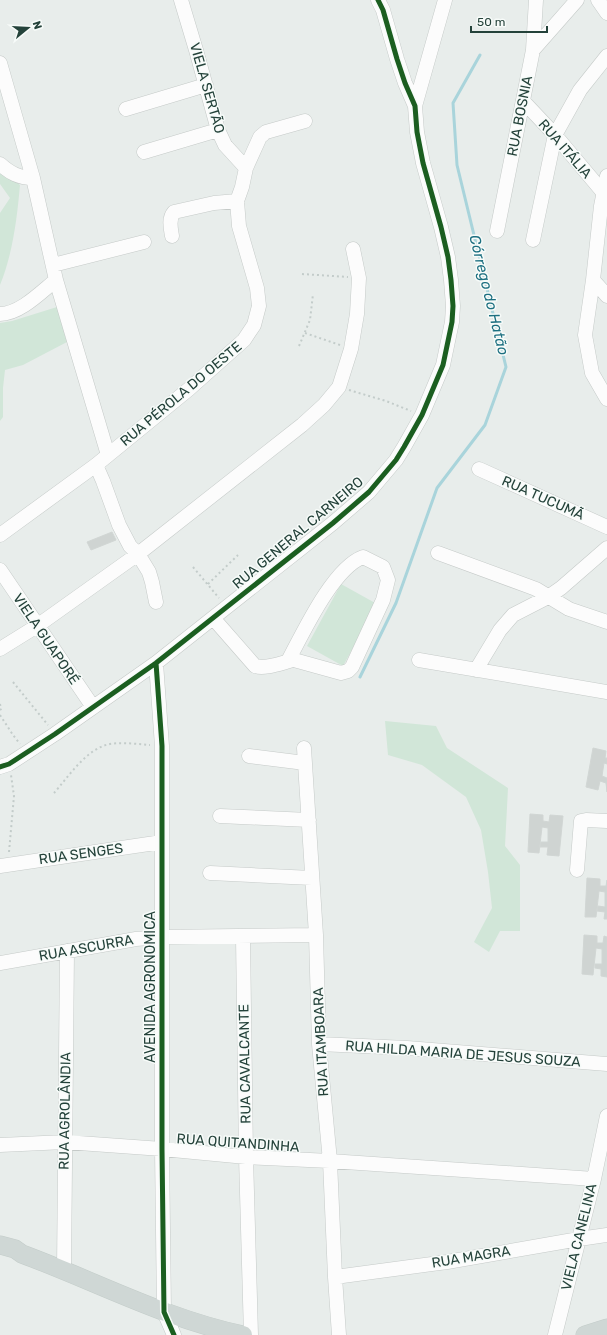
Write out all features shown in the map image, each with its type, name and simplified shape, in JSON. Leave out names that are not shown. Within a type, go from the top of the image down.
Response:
[{"type":"main road","points":[[0,1245],[15,1249],[22,1254],[164,1312],[243,1335]]},
{"type":"main road","points":[[585,1335],[607,1328]]},
{"type":"street","name":"VIELA SERTÃO","points":[[181,0],[218,130],[225,145],[246,168]]},
{"type":"street","name":"RUA GENERAL CARNEIRO","points":[[5,766],[55,734],[156,663],[360,500],[396,460],[422,415],[443,365],[452,322],[453,306],[451,280],[448,257],[441,227],[423,162],[417,132],[415,106],[405,83],[383,10],[378,0]]},
{"type":"street","points":[[415,106],[445,0]]},
{"type":"street","name":"RUA BOSNIA","points":[[497,231],[533,50],[536,0]]},
{"type":"street","points":[[533,50],[577,0]]},
{"type":"street","points":[[598,0],[607,12]]},
{"type":"street","points":[[533,240],[555,135],[580,90],[607,56]]},
{"type":"street","points":[[0,63],[33,178],[56,280],[108,455]]},
{"type":"street","points":[[126,109],[206,85]]},
{"type":"street","name":"RUA ITÁLIA","points":[[523,101],[555,135],[605,194]]},
{"type":"street","points":[[172,236],[170,225],[171,215],[174,212],[214,203],[237,200],[242,187],[246,168],[260,137],[270,131],[306,121]]},
{"type":"street","points":[[144,152],[218,130]]},
{"type":"street","points":[[0,164],[18,176],[33,178]]},
{"type":"street","points":[[607,176],[597,234],[593,280],[585,335],[592,373],[607,399]]},
{"type":"street","name":"RUA PÉROLA DO OESTE","points":[[0,534],[96,465],[189,389],[244,340],[254,325],[258,306],[257,288],[239,226],[237,200]]},
{"type":"street","points":[[53,265],[144,242]]},
{"type":"street","points":[[0,649],[37,626],[138,554],[302,425],[324,405],[339,387],[351,349],[357,314],[359,278],[353,248]]},
{"type":"street","points":[[0,314],[7,314],[18,309],[56,280]]},
{"type":"street","points":[[593,280],[607,296]]},
{"type":"street","points":[[96,465],[119,525],[130,546],[138,554],[149,572],[156,602]]},
{"type":"street","name":"RUA TUCUMÃ","points":[[478,469],[607,527]]},
{"type":"street","points":[[476,670],[506,622],[513,615],[548,597],[561,588],[607,548]]},
{"type":"street","points":[[438,553],[536,589],[570,609],[607,622]]},
{"type":"street","points":[[213,618],[255,666],[259,668],[294,660],[341,673],[348,671],[352,667],[383,600],[388,580],[383,567],[363,557],[349,565],[328,590],[288,661]]},
{"type":"street","name":"VIELA GUAPORÉ","points":[[0,570],[93,707]]},
{"type":"street","points":[[419,660],[607,692]]},
{"type":"street","name":"AVENIDA AGRONOMICA","points":[[156,663],[162,746],[162,1149],[164,1312]]},
{"type":"street","name":"RUA ITAMBOARA","points":[[304,748],[316,935],[319,1044],[330,1161],[334,1277],[339,1335]]},
{"type":"street","points":[[249,756],[305,763]]},
{"type":"street","points":[[220,816],[308,820]]},
{"type":"street","points":[[577,870],[581,821],[607,821]]},
{"type":"street","name":"RUA SENGES","points":[[4,866],[162,842]]},
{"type":"street","points":[[210,873],[312,878]]},
{"type":"street","name":"RUA ASCURRA","points":[[0,963],[136,939],[162,937],[316,935]]},
{"type":"street","name":"RUA CAVALCANTE","points":[[243,937],[246,1157],[251,1335]]},
{"type":"street","name":"RUA AGROLÂNDIA","points":[[64,1270],[67,951]]},
{"type":"street","name":"RUA HILDA MARIA DE JESUS SOUZA","points":[[319,1044],[407,1048],[607,1064]]},
{"type":"street","name":"VIELA CANELINA","points":[[555,1335],[594,1179],[607,1116]]},
{"type":"street","name":"RUA QUITANDINHA","points":[[0,1144],[65,1142],[246,1157],[330,1161],[594,1179]]},
{"type":"street","name":"RUA MAGRA","points":[[334,1277],[447,1262],[607,1235]]},
{"type":"street","points":[[164,1312],[174,1335]]},
{"type":"path","points":[[302,274],[359,278]]},
{"type":"path","points":[[300,346],[312,312],[313,294]]},
{"type":"path","points":[[305,333],[351,349]]},
{"type":"path","points":[[339,387],[386,401],[422,415]]},
{"type":"path","points":[[208,584],[238,555]]},
{"type":"path","points":[[193,567],[226,607]]},
{"type":"path","points":[[12,682],[55,734]]},
{"type":"path","points":[[0,704],[0,710]]},
{"type":"path","points":[[0,715],[13,735],[28,752]]},
{"type":"path","points":[[54,793],[92,751],[109,744],[128,743],[162,746]]},
{"type":"path","points":[[4,866],[14,796],[14,788],[5,766]]},
{"type":"green space","points":[[0,168],[20,185],[16,223],[11,248],[0,285],[0,213],[10,198],[0,184]]},
{"type":"green space","points":[[57,307],[67,342],[23,365],[5,370],[3,388],[3,417],[0,421],[0,323],[12,321]]},
{"type":"green space","points":[[341,584],[377,604],[343,666],[307,646]]},
{"type":"green space","points":[[385,721],[436,726],[447,748],[508,788],[505,846],[520,865],[520,931],[500,931],[489,952],[474,942],[492,908],[481,830],[466,797],[422,765],[388,755]]},
{"type":"building","points":[[112,532],[116,540],[91,550],[87,542]]},
{"type":"building","points":[[593,748],[606,751],[605,758],[607,758],[607,764],[604,763],[602,776],[607,778],[607,792],[606,783],[600,781],[598,790],[586,787]]},
{"type":"building","points":[[530,814],[543,815],[543,821],[549,822],[550,815],[563,816],[559,856],[547,855],[548,847],[540,847],[541,842],[548,842],[548,828],[542,827],[539,853],[528,852]]},
{"type":"building","points":[[587,878],[600,879],[600,886],[606,886],[607,880],[607,919],[604,919],[605,912],[597,911],[598,906],[605,907],[605,892],[599,891],[596,917],[585,917]]},
{"type":"building","points":[[584,935],[597,936],[597,943],[603,943],[604,936],[607,937],[607,977],[601,976],[601,969],[595,968],[595,964],[602,964],[602,949],[596,948],[593,975],[582,974]]},
{"type":"waterway","name":"Córrego do Hatão","points":[[360,677],[396,603],[437,488],[485,425],[506,367],[457,165],[453,103],[480,55]]},
{"type":"cycle path","points":[[0,767],[9,764],[55,734],[156,663],[333,523],[369,492],[396,460],[422,415],[443,365],[452,322],[453,306],[451,280],[448,257],[441,227],[423,163],[417,132],[415,106],[405,83],[383,10],[378,0]]},
{"type":"cycle path","points":[[156,663],[162,746],[162,1149],[164,1312],[174,1335]]}]
